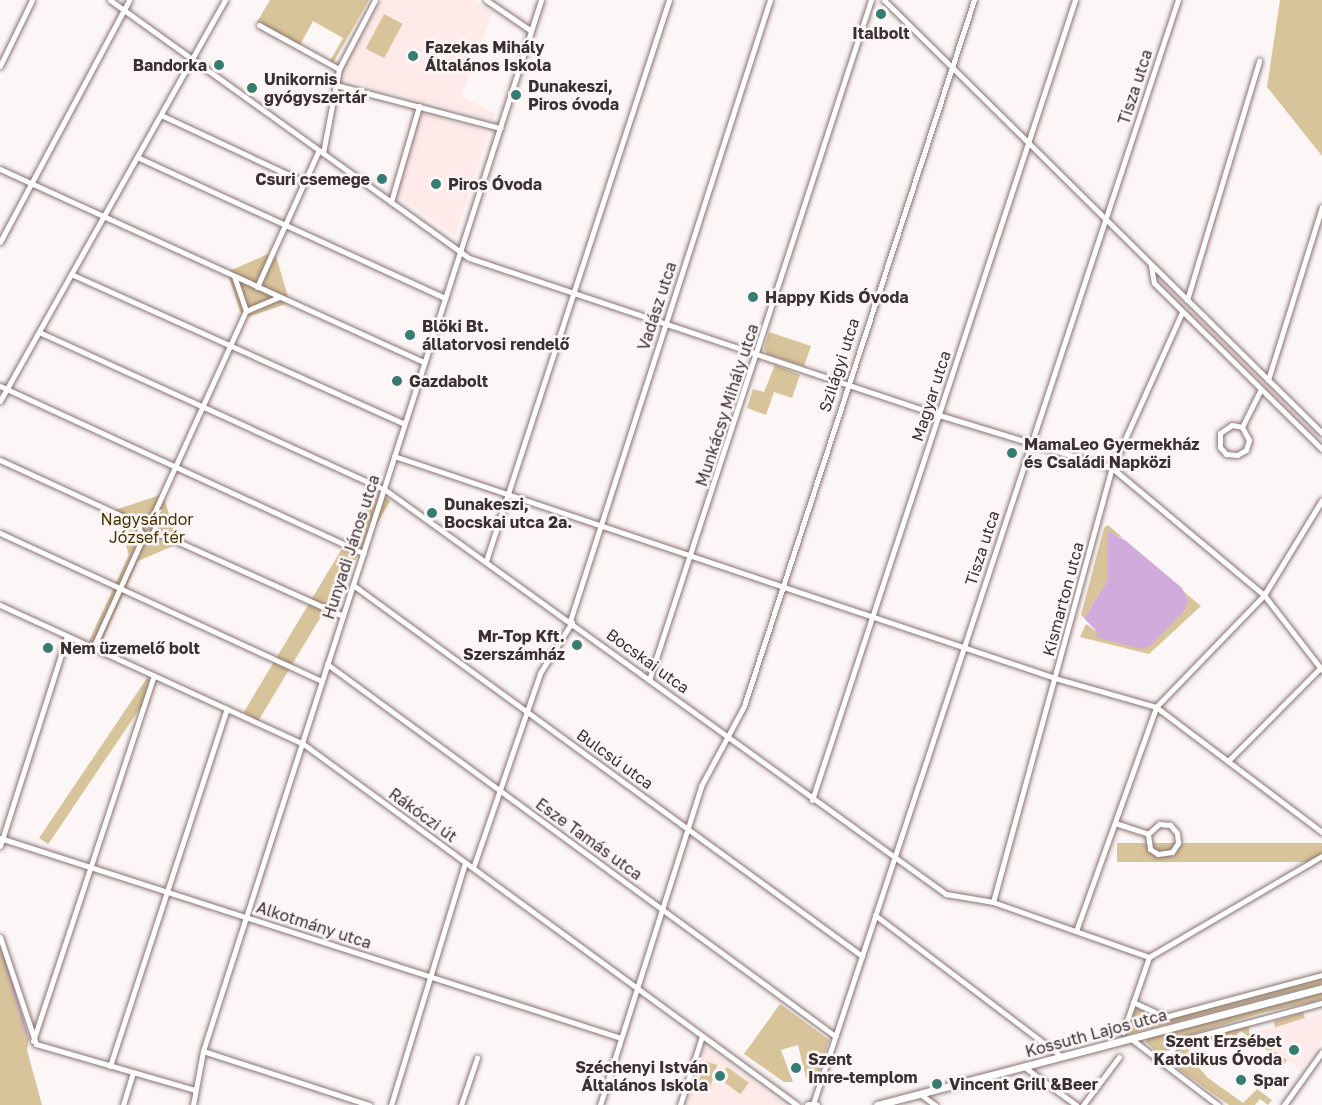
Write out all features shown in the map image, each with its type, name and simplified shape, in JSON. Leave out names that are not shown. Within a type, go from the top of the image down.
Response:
[{"type":"street","points":[[1,62],[32,0]]},
{"type":"street","points":[[110,0],[460,251],[480,261],[574,290],[939,415],[1112,468],[1264,595],[1321,669],[1228,761]]},
{"type":"street","points":[[0,242],[129,0]]},
{"type":"street","points":[[0,401],[225,0]]},
{"type":"street","points":[[257,286],[304,182],[321,151],[339,69],[375,0]]},
{"type":"street","points":[[486,0],[530,30]]},
{"type":"street","name":"Hunyadi János utca","points":[[193,1105],[203,1051],[541,0]]},
{"type":"street","points":[[486,561],[669,0]]},
{"type":"street","name":"Vadász utca","points":[[473,868],[540,673],[571,622],[770,0]]},
{"type":"street","name":"Munkácsy Mihály utca","points":[[650,680],[758,354],[871,0]]},
{"type":"street","points":[[884,0],[1322,433]]},
{"type":"street","name":"Szilágyi utca","points":[[600,1105],[705,776],[729,738],[744,706],[974,0]]},
{"type":"street","name":"Magyar utca","points":[[812,800],[1075,0]]},
{"type":"street","name":"Tisza utca","points":[[812,1105],[1178,0]]},
{"type":"street","points":[[259,25],[339,69]]},
{"type":"street","points":[[1187,300],[1259,61]]},
{"type":"street","points":[[336,85],[500,128]]},
{"type":"street","points":[[391,201],[419,106]]},
{"type":"street","points":[[161,115],[304,182]]},
{"type":"street","points":[[137,157],[445,298]]},
{"type":"street","points":[[0,169],[424,362]]},
{"type":"street","points":[[1268,380],[1322,207]]},
{"type":"street","points":[[1152,265],[1154,283],[1322,449]]},
{"type":"street","points":[[71,274],[404,424]]},
{"type":"street","points":[[234,276],[246,311]]},
{"type":"street","points":[[154,531],[151,520],[246,311],[279,297]]},
{"type":"street","name":"Kismarton utca","points":[[993,902],[1112,468],[1182,312]]},
{"type":"street","name":"Bocskai utca","points":[[39,332],[384,489],[571,622],[812,800],[946,894],[993,902],[1149,957]]},
{"type":"street","points":[[0,386],[363,553]]},
{"type":"street","points":[[1242,427],[1261,389]]},
{"type":"street","points":[[1227,426],[1242,427],[1248,435],[1246,450],[1237,455],[1226,454],[1218,442],[1220,433],[1227,426]]},
{"type":"street","points":[[394,456],[964,645],[1055,678],[1156,707],[1322,832]]},
{"type":"street","points":[[0,460],[139,524],[144,535]]},
{"type":"street","points":[[1076,931],[1156,707],[1264,595],[1322,500]]},
{"type":"street","points":[[139,524],[151,520]]},
{"type":"street","points":[[93,648],[144,535],[154,531],[343,616]]},
{"type":"street","points":[[0,533],[322,681]]},
{"type":"street","name":"Bulcsú utca","points":[[353,585],[862,956]]},
{"type":"street","name":"Rákóczi út","points":[[0,605],[302,743],[797,1105]]},
{"type":"street","points":[[0,846],[67,636]]},
{"type":"street","name":"Esze Tamás utca","points":[[327,664],[835,1036]]},
{"type":"street","points":[[33,1041],[154,675]]},
{"type":"street","points":[[110,1066],[227,709]]},
{"type":"street","points":[[1115,823],[1148,834]]},
{"type":"street","points":[[1159,824],[1170,825],[1177,833],[1178,843],[1168,854],[1158,854],[1148,844],[1148,834],[1159,824]]},
{"type":"street","name":"Alkotmány utca","points":[[1,838],[621,1038]]},
{"type":"street","points":[[1123,1032],[1149,957],[1322,855]]},
{"type":"street","points":[[391,1105],[465,863]]},
{"type":"street","points":[[875,915],[1061,1056]]},
{"type":"street","points":[[0,937],[33,1041],[39,1046],[195,1090]]},
{"type":"street","name":"Kossuth Lajos utca","points":[[1133,1002],[1165,1017],[1322,975]]},
{"type":"street","name":"Kossuth Lajos utca","points":[[877,1105],[1322,988]]},
{"type":"street","points":[[1161,1062],[1180,1041],[1322,1003]]},
{"type":"street","points":[[680,1105],[702,1036]]},
{"type":"street","points":[[1131,1038],[1218,1105]]},
{"type":"street","points":[[203,1051],[369,1105]]},
{"type":"street","points":[[1284,1105],[1322,1052]]},
{"type":"street","points":[[1083,1105],[1119,1057]]},
{"type":"street","points":[[461,1105],[477,1058]]},
{"type":"street","points":[[1023,1066],[1076,1105]]},
{"type":"street","points":[[123,1105],[133,1073]]},
{"type":"street","points":[[920,1094],[935,1105]]},
{"type":"shaded area","name":"Fazekas Mihály Általános Iskola","points":[[382,0],[473,0],[492,13],[461,96],[495,114],[493,120],[343,79],[346,73],[341,70]]},
{"type":"shaded area","name":"Piros Óvoda","points":[[420,113],[489,132],[455,236],[396,195]]},
{"type":"shaded area","points":[[1108,531],[1125,540],[1182,588],[1188,600],[1185,610],[1151,645],[1141,649],[1096,637],[1097,632],[1084,618],[1108,580]]},
{"type":"shaded area","name":"Szent Erzsébet Katolikus Óvoda","points":[[1322,1013],[1322,1040],[1300,1069],[1249,1033]]},
{"type":"shaded area","name":"Széchenyi István Általános Iskola","points":[[705,1047],[785,1105],[686,1105]]},
{"type":"green space","points":[[270,0],[369,0],[333,63],[330,61],[343,38],[313,21],[300,45],[257,22]]},
{"type":"green space","points":[[1280,0],[1322,0],[1322,156],[1267,87]]},
{"type":"green space","points":[[384,14],[403,24],[384,58],[366,48]]},
{"type":"green space","points":[[268,254],[276,256],[288,297],[283,305],[248,317],[240,311],[227,272]]},
{"type":"green space","points":[[769,332],[811,346],[804,366],[767,354],[764,348]]},
{"type":"green space","points":[[775,365],[800,375],[792,398],[774,392],[766,415],[747,408],[753,389],[764,392]]},
{"type":"green space","points":[[376,492],[391,501],[258,721],[244,712]]},
{"type":"green space","name":"Nagysándor József tér","points":[[160,495],[165,501],[178,544],[138,561],[100,646],[89,641],[129,555],[115,510]]},
{"type":"green space","points":[[1108,525],[1123,538],[1108,532],[1108,580],[1084,618],[1081,615],[1104,528]]},
{"type":"green space","points":[[1183,591],[1201,606],[1149,654],[1080,637],[1086,624],[1097,632],[1188,600]]},
{"type":"green space","points":[[147,678],[156,684],[48,844],[39,838]]},
{"type":"green space","points":[[1117,843],[1322,843],[1322,862],[1117,862]]},
{"type":"green space","points":[[0,941],[29,1038],[27,1050],[42,1105],[0,1105]]},
{"type":"green space","points":[[1322,977],[1322,984],[1117,1037],[1136,1008],[1167,1019]]},
{"type":"green space","points":[[1322,992],[1322,1000],[1262,1013],[1183,1037],[1160,1055],[1146,1042],[1148,1037]]},
{"type":"green space","points":[[780,1004],[829,1040],[818,1075],[806,1078],[798,1045],[781,1050],[793,1082],[784,1082],[744,1054]]},
{"type":"green space","points":[[1303,1012],[1305,1018],[1275,1027],[1274,1022]]},
{"type":"green space","points":[[1249,1026],[1249,1033],[1287,1060],[1282,1067],[1278,1064],[1280,1060],[1241,1031],[1223,1048],[1208,1038],[1200,1045],[1195,1042],[1187,1054],[1208,1078],[1243,1103],[1257,1089],[1272,1100],[1268,1105],[1260,1099],[1255,1105],[1229,1105],[1169,1062],[1184,1042]]},
{"type":"green space","points":[[705,1061],[717,1065],[709,1090],[697,1086]]},
{"type":"green space","points":[[727,1067],[749,1083],[741,1094],[719,1078]]},
{"type":"waterway","points":[[3,955],[27,1036]]},
{"type":"place","name":"Italbolt","points":[[881,14]]},
{"type":"place","name":"Fazekas Mihály Általános Iskola","points":[[413,56]]},
{"type":"place","name":"Bandorka","points":[[219,65]]},
{"type":"place","name":"Unikornis gyógyszertár","points":[[252,88]]},
{"type":"place","name":"Dunakeszi, Piros óvoda","points":[[516,95]]},
{"type":"place","name":"Csuri csemege","points":[[382,179]]},
{"type":"place","name":"Piros Óvoda","points":[[436,184]]},
{"type":"place","name":"Happy Kids Óvoda","points":[[753,297]]},
{"type":"place","name":"Blöki Bt. állatorvosi rendelő","points":[[410,335]]},
{"type":"place","name":"Gazdabolt","points":[[397,381]]},
{"type":"place","name":"MamaLeo Gyermekház és Családi Napközi","points":[[1012,453]]},
{"type":"place","name":"Dunakeszi, Bocskai utca 2a.","points":[[432,513]]},
{"type":"place","name":"Mr-Top Kft. Szerszámház","points":[[577,645]]},
{"type":"place","name":"Nem üzemelő bolt","points":[[48,648]]},
{"type":"place","name":"Szent Erzsébet Katolikus Óvoda","points":[[1294,1050]]},
{"type":"place","name":"Szent Imre-templom","points":[[796,1068]]},
{"type":"place","name":"Széchenyi István Általános Iskola","points":[[720,1076]]},
{"type":"place","name":"Spar","points":[[1241,1080]]},
{"type":"place","name":"Vincent Grill &Beer","points":[[937,1084]]}]
